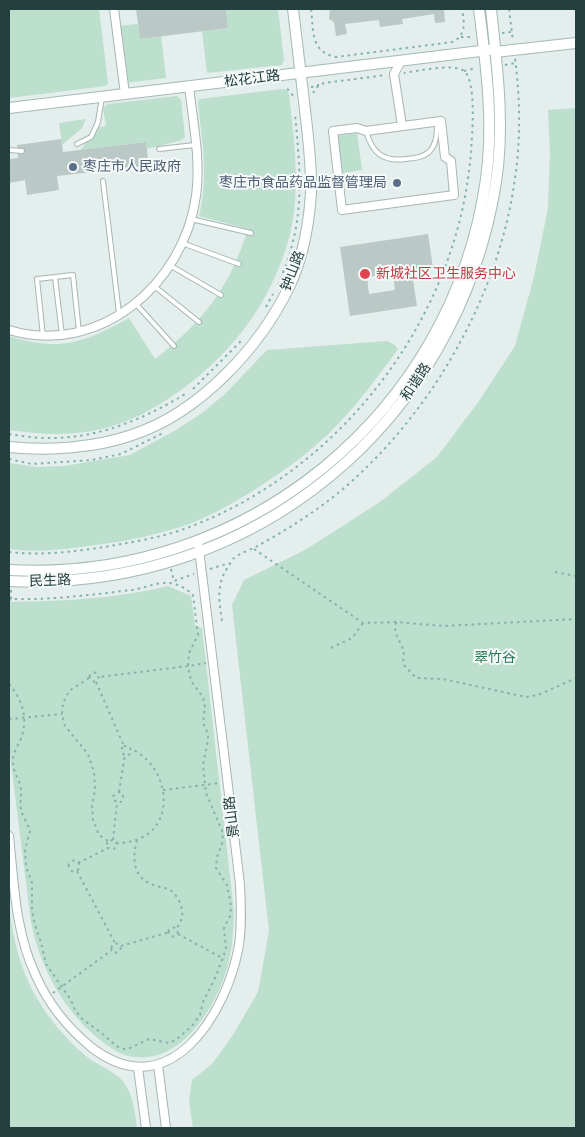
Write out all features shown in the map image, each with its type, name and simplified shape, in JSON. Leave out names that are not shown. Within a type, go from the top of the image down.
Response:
[{"type":"main road","name":"钟山路","points":[[9,447],[46,449],[104,443],[133,435],[164,421],[202,396],[237,364],[267,326],[290,284],[305,241],[311,192],[309,144],[292,9]]},
{"type":"main road","name":"和谐路","points":[[90,574],[137,571],[170,562],[200,552],[262,524],[317,487],[343,466],[386,423],[421,377],[451,326],[466,295],[476,267],[492,208],[500,148],[499,95],[492,51],[479,9]]},
{"type":"main road","name":"和谐路","points":[[90,574],[198,541],[231,528],[256,514],[304,483],[336,458],[378,416],[396,394],[437,329],[456,291],[466,264],[479,214],[486,178],[490,120],[492,51],[490,9]]},
{"type":"main road","name":"松花江路","points":[[9,108],[401,61],[576,43]]},
{"type":"main road","name":"民生路","points":[[9,570],[65,570],[90,574]]},
{"type":"main road","name":"民生路","points":[[9,581],[45,582],[90,574]]},
{"type":"street","points":[[114,9],[124,94]]},
{"type":"street","points":[[401,61],[394,74],[402,126]]},
{"type":"street","points":[[9,330],[44,336],[79,332],[100,325],[136,304],[171,266],[192,219],[196,196],[198,168],[189,86]]},
{"type":"street","points":[[441,121],[445,157],[450,161],[454,195],[342,210],[333,131],[357,128],[366,131],[437,122],[441,121]]},
{"type":"street","name":"景山路","points":[[9,836],[10,862],[21,933],[27,955],[47,997],[73,1030],[103,1055],[122,1064],[138,1068],[158,1065],[178,1054],[193,1042],[205,1028],[225,989],[234,964],[240,936],[241,907],[228,782],[198,541]]},
{"type":"street","points":[[158,1065],[166,1128]]},
{"type":"street","points":[[138,1068],[146,1128]]},
{"type":"lane","points":[[77,144],[91,137],[98,122],[102,97]]},
{"type":"lane","points":[[366,131],[372,146],[387,159],[420,158],[429,151],[434,143],[437,136],[437,122]]},
{"type":"lane","points":[[159,149],[195,145]]},
{"type":"lane","points":[[9,150],[22,151]]},
{"type":"lane","points":[[103,181],[119,315]]},
{"type":"lane","points":[[192,219],[251,234]]},
{"type":"lane","points":[[182,243],[239,264]]},
{"type":"lane","points":[[171,266],[221,295]]},
{"type":"lane","points":[[44,336],[37,279],[73,275],[79,332]]},
{"type":"lane","points":[[55,277],[62,335]]},
{"type":"lane","points":[[154,286],[199,322]]},
{"type":"lane","points":[[136,304],[174,346]]},
{"type":"path","points":[[311,9],[315,40],[319,50],[327,55],[336,57],[453,42],[462,37],[464,27],[462,9]]},
{"type":"path","points":[[509,9],[516,64]]},
{"type":"path","points":[[9,552],[36,553],[88,550],[140,540],[183,530],[245,501],[297,468],[337,433],[372,395],[401,354],[427,310],[447,263],[463,206],[469,174],[472,137],[470,78],[465,70],[451,67],[324,83],[318,86],[313,93]]},
{"type":"path","points":[[287,88],[293,95],[294,102]]},
{"type":"path","points":[[263,311],[277,287],[292,246],[299,206],[300,175],[294,109]]},
{"type":"path","points":[[9,434],[48,438],[80,435],[116,427],[156,412],[191,391],[248,334]]},
{"type":"path","points":[[9,459],[32,464],[92,460],[122,454],[166,432]]},
{"type":"path","points":[[253,549],[363,623],[396,622],[444,626],[576,619]]},
{"type":"path","points":[[555,572],[576,576]]},
{"type":"path","points":[[9,601],[11,599],[74,597],[137,589],[164,583],[180,586],[193,595],[198,635],[189,654],[188,666],[191,681],[202,697],[205,707],[203,723],[208,734],[208,740],[202,765],[206,793],[223,832],[216,868],[227,885],[231,906],[230,916],[224,928],[226,949],[216,976],[203,1002],[200,1015],[178,1038],[170,1043],[149,1039],[130,1048],[124,1049],[116,1046],[81,1018],[46,964],[41,942],[34,925],[32,884],[26,867],[25,850],[30,831],[22,812],[20,803],[22,793],[20,783],[13,769],[12,759],[21,738],[25,719],[20,699],[9,684]]},
{"type":"path","points":[[396,622],[395,632],[404,651],[403,664],[416,678],[444,679],[526,697],[538,695],[576,678]]},
{"type":"path","points":[[331,648],[352,638],[363,623]]},
{"type":"path","points":[[99,677],[213,662]]},
{"type":"path","points":[[99,677],[98,674],[94,673],[69,691],[63,703],[62,714],[65,726],[88,754],[94,772],[96,790],[92,806],[93,820],[99,835],[108,841],[113,840]]},
{"type":"path","points":[[96,682],[99,677]]},
{"type":"path","points":[[89,678],[91,681],[96,682],[124,746],[122,752],[125,756],[119,792],[113,796],[117,802],[113,840]]},
{"type":"path","points":[[9,719],[25,719],[62,714]]},
{"type":"path","points":[[116,843],[137,840],[150,831],[159,819],[164,802],[160,777],[152,764],[138,752],[128,746],[124,746]]},
{"type":"path","points":[[125,756],[131,753],[131,749]]},
{"type":"path","points":[[163,790],[228,782]]},
{"type":"path","points":[[117,802],[121,802],[123,799],[123,794],[119,792]]},
{"type":"path","points":[[113,840],[116,843]]},
{"type":"path","points":[[137,840],[134,848],[135,869],[150,884],[170,890],[178,899],[182,910],[182,919],[176,929]]},
{"type":"path","points":[[108,841],[108,848]]},
{"type":"path","points":[[77,871],[71,870],[69,864],[72,861],[78,862],[108,848],[114,849],[116,843]]},
{"type":"path","points":[[78,862],[79,868],[77,871],[115,943],[121,946],[170,932],[172,928],[176,929]]},
{"type":"path","points":[[176,929],[178,934],[234,964]]},
{"type":"path","points":[[170,932],[173,936],[178,934]]},
{"type":"path","points":[[47,997],[112,950],[115,943]]},
{"type":"path","points":[[112,950],[116,953],[119,952],[121,946]]},
{"type":"green space","points":[[9,9],[99,9],[108,83],[106,86],[9,98]]},
{"type":"green space","points":[[226,9],[278,9],[284,60],[282,65],[207,73],[202,31],[228,28]]},
{"type":"green space","points":[[138,24],[140,39],[161,36],[166,78],[124,83],[117,26]]},
{"type":"green space","points":[[282,89],[287,90],[289,94],[294,147],[296,182],[293,217],[282,260],[272,284],[245,328],[210,367],[190,384],[132,419],[102,429],[71,434],[9,430],[9,336],[27,341],[58,344],[85,339],[129,318],[155,359],[188,331],[201,317],[223,286],[241,250],[248,229],[199,216],[204,188],[204,174],[198,102],[200,99]]},
{"type":"green space","points":[[177,96],[181,100],[185,137],[182,140],[147,149],[145,142],[81,150],[95,128],[106,126],[103,108],[108,104]]},
{"type":"green space","name":"翠竹谷","points":[[576,108],[576,1128],[193,1128],[189,1101],[192,1080],[212,1064],[233,1035],[258,992],[269,931],[232,605],[244,580],[305,550],[380,502],[437,457],[479,401],[515,346],[534,277],[548,208],[550,152],[548,110]]},
{"type":"green space","points":[[86,119],[82,128],[62,145],[59,123]]},
{"type":"green space","points":[[357,133],[362,170],[342,173],[337,136]]},
{"type":"green space","points":[[387,341],[398,349],[377,378],[327,435],[290,466],[209,516],[168,531],[108,543],[52,550],[9,549],[9,463],[37,467],[64,466],[130,455],[176,430],[202,413],[225,394],[267,350]]},
{"type":"green space","points":[[168,586],[191,596],[195,625],[202,628],[234,912],[233,932],[230,959],[223,981],[216,997],[195,1028],[183,1041],[168,1051],[152,1056],[135,1057],[123,1054],[107,1046],[77,1018],[56,989],[35,939],[31,922],[9,748],[9,602],[109,597]]},
{"type":"green space","points":[[9,905],[15,942],[33,992],[53,1022],[81,1052],[122,1080],[132,1100],[137,1128],[9,1128]]},
{"type":"building","points":[[136,9],[226,9],[228,28],[140,39]]},
{"type":"building","points":[[330,9],[444,9],[445,22],[435,23],[434,14],[402,19],[403,24],[380,27],[379,20],[345,24],[347,34],[336,36],[334,22],[329,19]]},
{"type":"building","name":"枣庄市人民政府","points":[[61,139],[63,152],[146,142],[149,167],[57,176],[59,190],[27,195],[25,180],[9,183],[9,159],[18,158],[17,145]]},
{"type":"building","name":"新城社区卫生服务中心","points":[[428,234],[433,268],[367,277],[369,294],[395,290],[393,276],[412,273],[417,306],[350,316],[340,247]]},
{"type":"place","name":"枣庄市人民政府","points":[[73,167]]},
{"type":"place","name":"枣庄市食品药品监督管理局","points":[[397,183]]},
{"type":"place","name":"新城社区卫生服务中心","points":[[365,274]]}]
